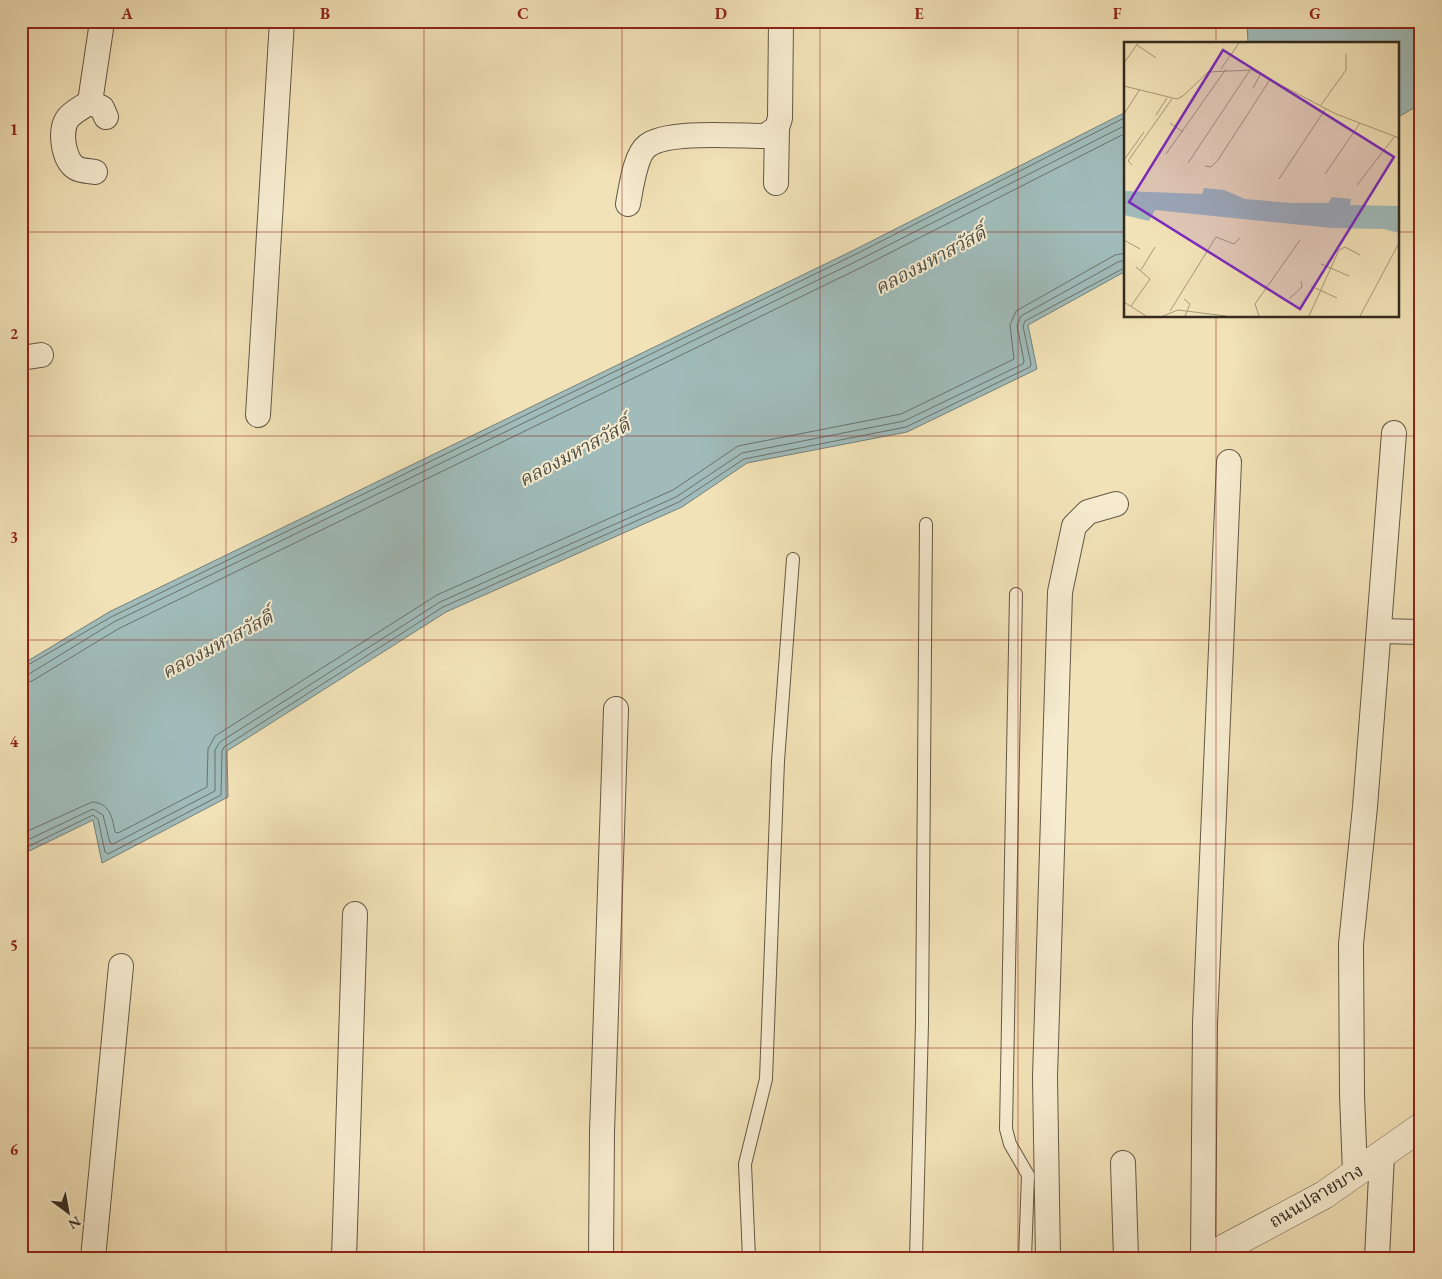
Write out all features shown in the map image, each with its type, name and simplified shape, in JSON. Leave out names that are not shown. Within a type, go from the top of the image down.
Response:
[{"type":"street","points":[[95,172],[77,169],[69,160],[63,140],[64,125],[69,118],[98,109],[102,22],[111,24],[121,21]]},
{"type":"street","points":[[258,414],[282,21]]},
{"type":"street","points":[[776,183],[777,128],[780,118],[781,21]]},
{"type":"street","points":[[628,204],[638,160],[646,146],[670,136],[764,136],[777,128]]},
{"type":"street","points":[[1355,1173],[1352,1096],[1351,944],[1366,807],[1394,433]]},
{"type":"street","points":[[1204,1258],[1205,1023],[1229,462]]},
{"type":"street","points":[[1048,1258],[1045,1077],[1060,592],[1074,526],[1088,512],[1116,504]]},
{"type":"street","points":[[1379,631],[1421,632]]},
{"type":"street","points":[[601,1258],[603,1122],[616,709]]},
{"type":"street","points":[[344,1258],[355,914]]},
{"type":"street","points":[[93,1258],[121,966]]},
{"type":"street","name":"ถนนปลายบาง","points":[[1204,1258],[1324,1195],[1421,1127]]},
{"type":"street","points":[[1377,1258],[1382,1155]]},
{"type":"street","points":[[1122,1163],[1126,1258]]},
{"type":"lane","points":[[916,1258],[922,1023],[926,524]]},
{"type":"lane","points":[[749,1258],[745,1164],[766,1080],[778,761],[792,559]]},
{"type":"lane","points":[[1016,594],[1006,1129],[1010,1144],[1028,1175],[1025,1258]]},
{"type":"water","points":[[1247,21],[1421,21],[1421,104],[1400,116],[1400,42],[1248,42]]},
{"type":"water","name":"คลองมหาสวัสดิ์","points":[[1124,113],[1124,272],[1028,325],[1037,369],[907,432],[747,463],[682,507],[446,612],[227,751],[228,797],[102,863],[93,820],[21,855],[21,665],[109,612],[852,251]]}]
